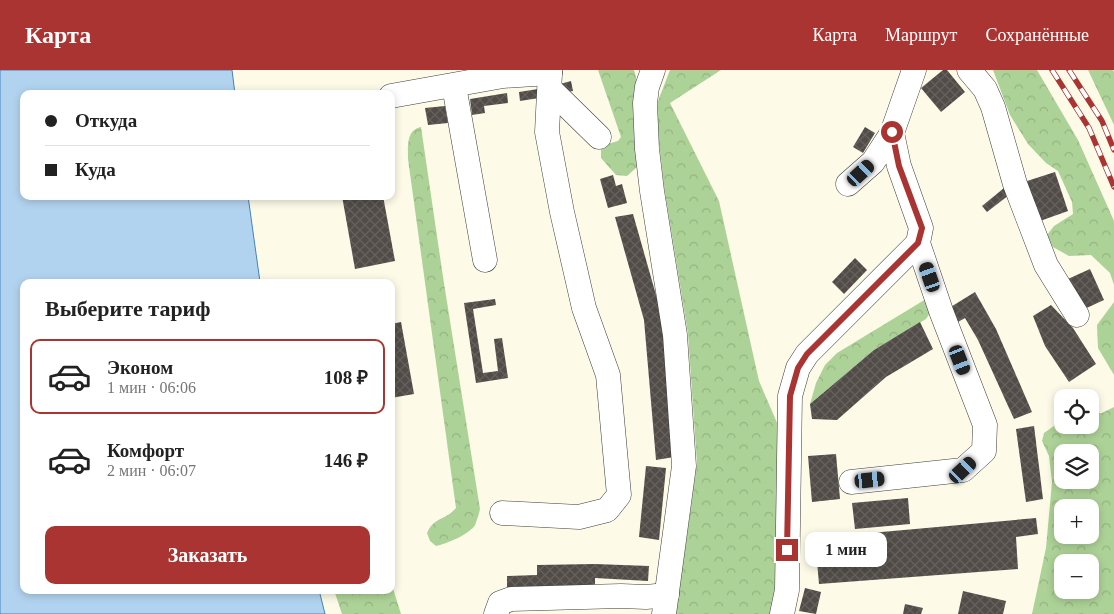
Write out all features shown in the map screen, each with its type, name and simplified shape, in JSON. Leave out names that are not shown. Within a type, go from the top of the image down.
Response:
[{"type":"lane","points":[[969,70],[985,89],[993,107],[1015,184],[1046,265],[1077,315]]},
{"type":"lane","points":[[496,614],[500,603],[511,599],[620,605],[646,597],[665,605],[684,466],[675,335],[647,149],[645,103],[651,71]]},
{"type":"lane","points":[[848,184],[873,162],[892,132],[911,71]]},
{"type":"lane","points":[[395,95],[503,76],[550,77],[599,137]]},
{"type":"lane","points":[[502,513],[579,517],[607,510],[619,495],[608,376],[584,308],[562,212],[547,132],[550,77]]},
{"type":"lane","points":[[454,86],[485,260]]},
{"type":"lane","points":[[782,614],[787,590],[790,396],[798,368],[807,354],[918,243],[922,228],[899,166],[892,132]]},
{"type":"lane","points":[[851,482],[963,470],[984,451],[985,425],[941,312],[918,243]]},
{"type":"green space","points":[[598,70],[634,70],[636,77],[639,150],[637,167],[627,176],[616,175],[601,158],[601,150],[604,145],[618,141],[621,137]]},
{"type":"green space","points":[[670,70],[721,70],[670,103],[719,201],[759,381],[778,425],[775,588],[771,614],[676,614],[697,464],[688,334],[664,186],[657,124],[658,101]]},
{"type":"green space","points":[[993,70],[1037,70],[1078,140],[1114,221],[1114,285],[1110,273],[1091,255],[1069,256],[1053,247],[1047,235],[1054,226],[1073,214],[1072,202],[1058,171],[1046,163],[1028,144],[1010,115]]},
{"type":"green space","points":[[1088,70],[1113,70],[1114,72],[1114,125]]},
{"type":"green space","points":[[421,127],[480,509],[475,525],[468,532],[436,546],[430,541],[427,533],[433,524],[456,508],[408,159],[410,135]]},
{"type":"green space","points":[[926,299],[930,313],[926,319],[874,350],[810,404],[816,383],[825,365],[837,353]]},
{"type":"green space","points":[[1114,302],[1114,375],[1098,348],[1097,325]]},
{"type":"green space","points":[[1114,407],[1114,614],[1032,614],[1046,548],[1052,482],[1049,456],[1042,441],[1044,433],[1054,426],[1054,434],[1099,434],[1099,413]]},
{"type":"green space","points":[[335,594],[395,594],[401,614],[342,614]]},
{"type":"water","points":[[0,70],[232,70],[234,90],[20,90],[20,200],[249,200],[260,279],[20,279],[20,594],[320,594],[325,614],[0,614]]},
{"type":"building","points":[[943,70],[947,70],[965,92],[941,112],[921,88]]},
{"type":"building","points":[[571,81],[573,91],[562,93],[560,84]]},
{"type":"building","points":[[538,89],[539,98],[520,101],[519,92]]},
{"type":"building","points":[[507,93],[508,103],[484,106],[485,113],[472,115],[470,99]]},
{"type":"building","points":[[445,106],[448,123],[428,125],[425,108]]},
{"type":"building","points":[[865,127],[875,133],[863,153],[853,147]]},
{"type":"building","points":[[1055,172],[1068,211],[1040,221],[1027,181]]},
{"type":"building","points":[[613,175],[616,186],[622,184],[627,203],[608,208],[600,179]]},
{"type":"building","points":[[1004,188],[1009,195],[987,212],[982,206]]},
{"type":"building","points":[[343,200],[384,200],[395,261],[355,269]]},
{"type":"building","points":[[633,214],[662,316],[674,457],[656,460],[644,320],[615,217]]},
{"type":"building","points":[[855,258],[867,270],[844,294],[832,282]]},
{"type":"building","points":[[1090,269],[1104,300],[1080,311],[1059,283]]},
{"type":"building","points":[[975,292],[996,329],[1032,412],[1014,419],[978,340],[965,318],[958,322],[949,308]]},
{"type":"building","points":[[495,299],[496,305],[473,309],[483,373],[498,371],[494,339],[502,338],[508,378],[476,383],[464,303]]},
{"type":"building","points":[[1051,305],[1073,328],[1096,364],[1069,382],[1045,346],[1033,316]]},
{"type":"building","points":[[401,322],[414,394],[395,397],[395,323]]},
{"type":"building","points":[[920,322],[933,349],[886,377],[837,420],[812,419],[810,404],[874,350]]},
{"type":"building","points":[[1034,426],[1043,499],[1026,502],[1016,429]]},
{"type":"building","points":[[836,454],[840,499],[812,502],[808,456]]},
{"type":"building","points":[[646,466],[666,468],[659,540],[639,537]]},
{"type":"building","points":[[908,498],[910,524],[855,529],[852,503]]},
{"type":"building","points":[[1036,518],[1038,534],[1016,537],[1018,569],[819,584],[815,538]]},
{"type":"building","points":[[595,564],[649,566],[648,581],[595,578],[595,585],[507,590],[507,576],[537,575],[537,565]]},
{"type":"building","points":[[805,588],[821,592],[816,614],[799,611]]},
{"type":"building","points":[[963,591],[1006,601],[1003,614],[958,614]]},
{"type":"building","points":[[905,604],[923,608],[921,614],[903,614]]},
{"type":"railway","points":[[1052,70],[1089,128],[1114,187]]},
{"type":"railway","points":[[1069,70],[1102,121],[1114,150]]},
{"type":"route","points":[[787,550],[790,396],[798,368],[807,354],[918,243],[922,228],[899,166],[892,132]]}]
